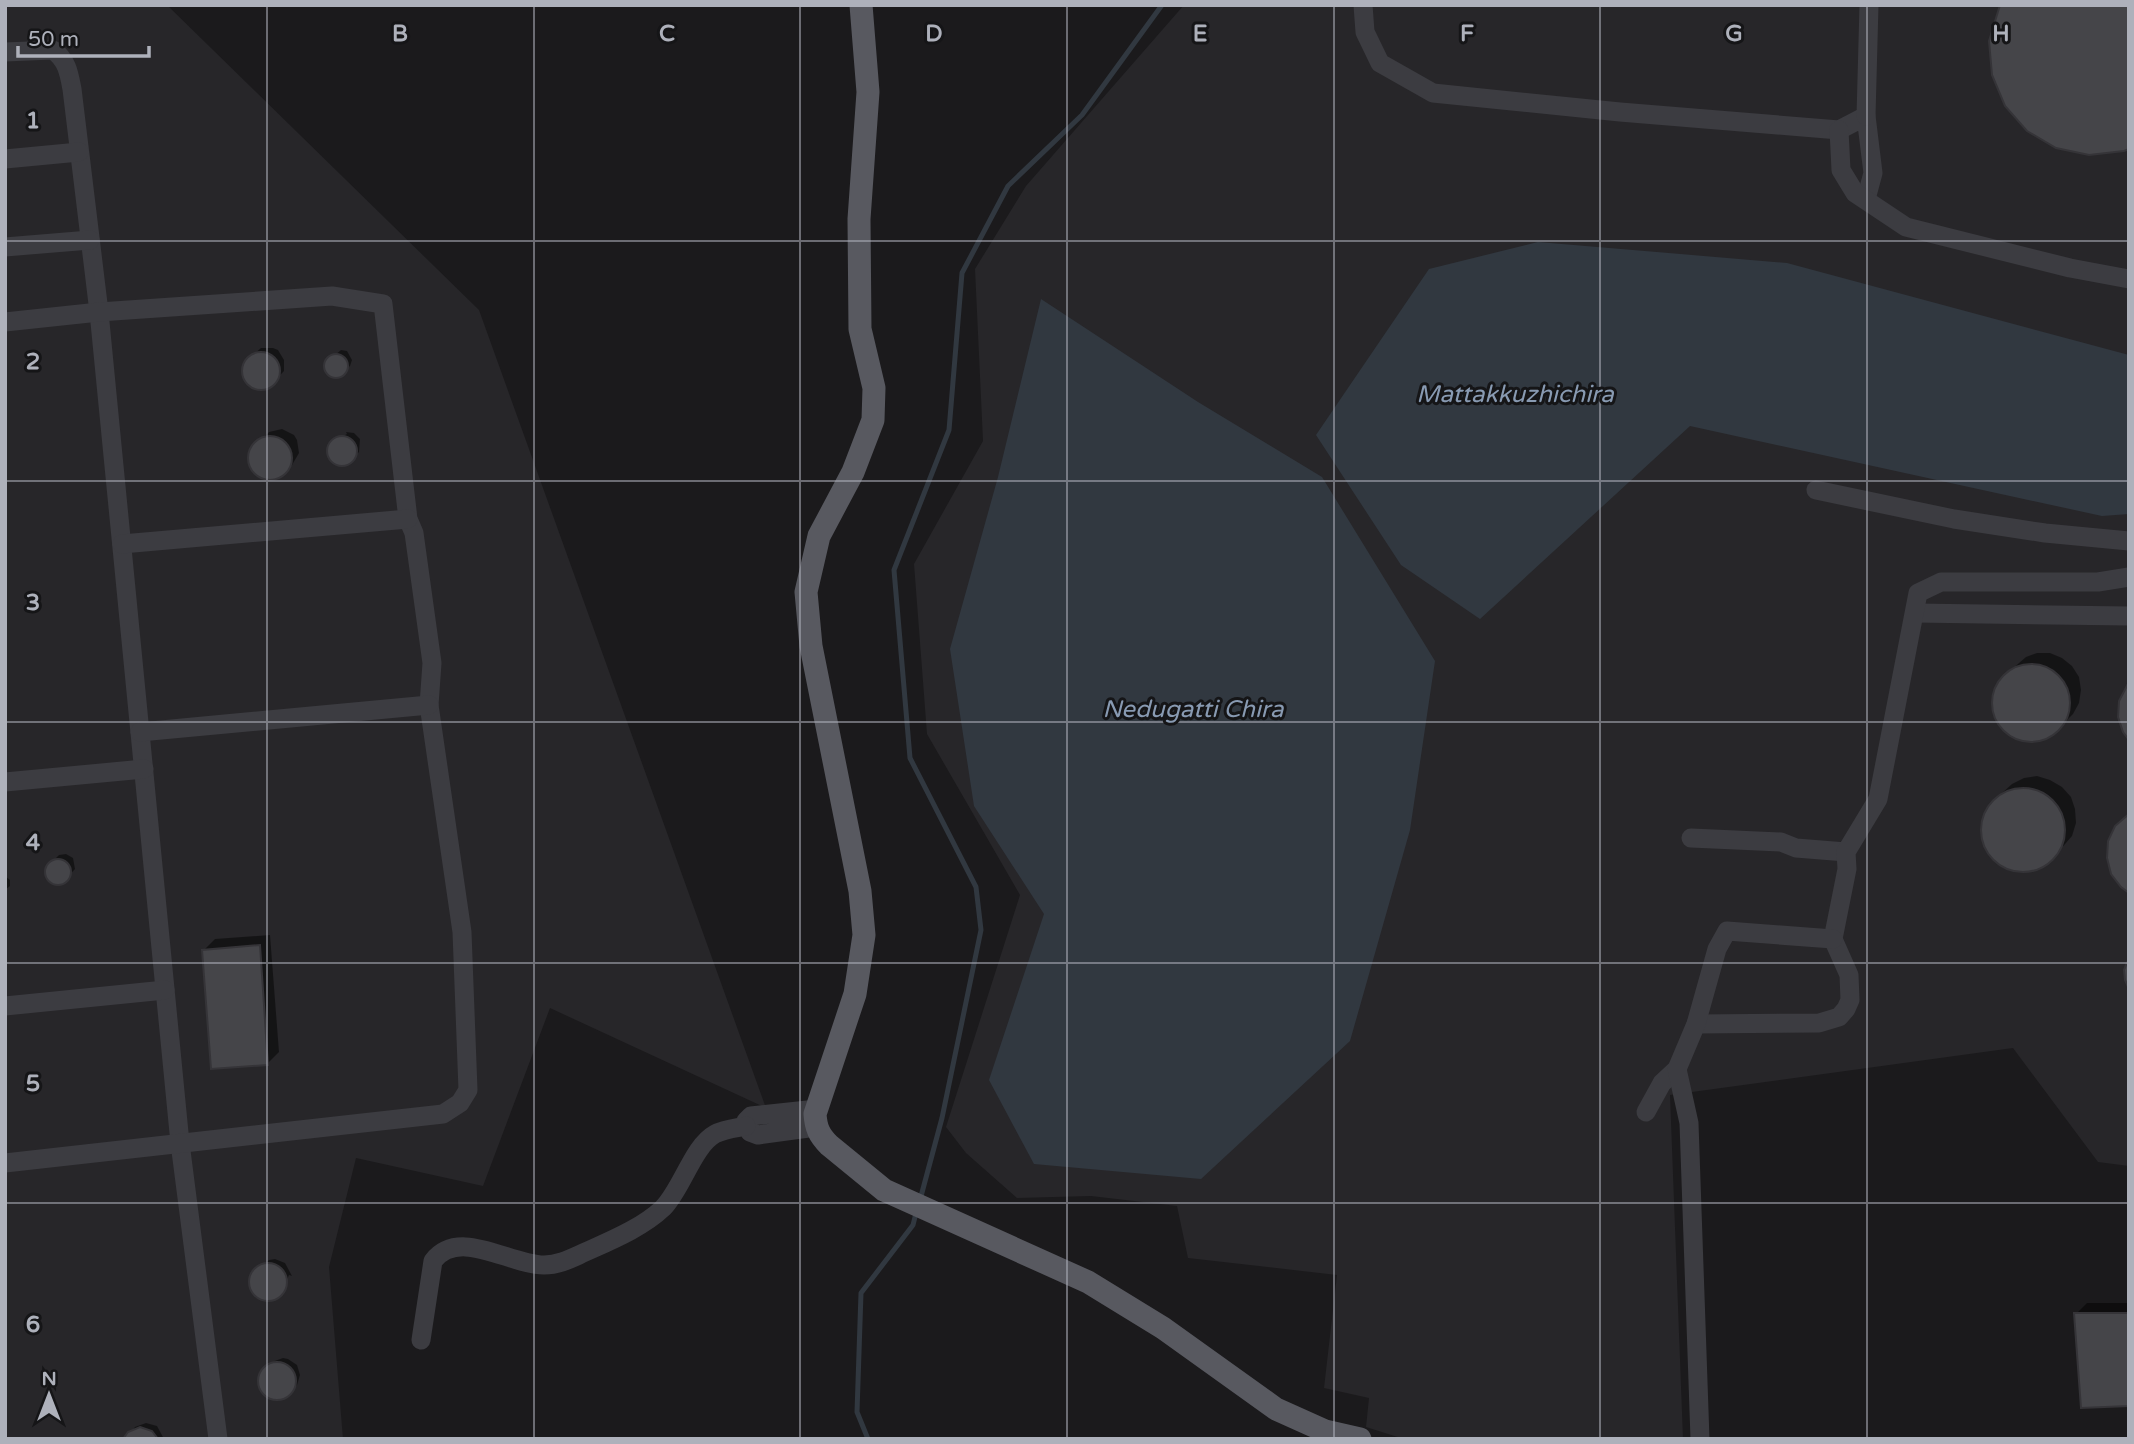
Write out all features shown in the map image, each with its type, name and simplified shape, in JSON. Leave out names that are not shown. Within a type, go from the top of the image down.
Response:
[{"type":"main road","points":[[861,5],[868,92],[859,219],[860,329],[874,388],[873,420],[853,472],[819,536],[806,592],[811,646],[860,891],[864,935],[855,994],[816,1118],[821,1137],[884,1190],[1087,1282],[1163,1328],[1276,1409],[1325,1432],[1360,1439]]},
{"type":"lane","points":[[1363,5],[1365,32],[1380,63],[1433,93],[1839,130],[1866,116]]},
{"type":"lane","points":[[1866,199],[1873,173],[1866,116],[1869,5]]},
{"type":"lane","points":[[5,52],[53,50],[67,65],[72,89],[99,312],[180,1143],[218,1439]]},
{"type":"lane","points":[[1839,130],[1841,170],[1855,193],[1906,227],[2070,268],[2129,279]]},
{"type":"lane","points":[[5,159],[79,152]]},
{"type":"lane","points":[[5,247],[90,240]]},
{"type":"lane","points":[[5,322],[99,312],[332,296],[383,304],[408,519],[414,533],[432,663],[429,705],[462,932],[468,1090],[460,1103],[443,1114],[5,1163]]},
{"type":"lane","points":[[1816,490],[1954,519],[2045,533],[2129,541]]},
{"type":"lane","points":[[122,544],[408,519]]},
{"type":"lane","points":[[1696,1024],[1819,1023],[1839,1017],[1850,1000],[1849,975],[1833,939],[1847,869],[1846,852],[1878,799],[1918,593],[1941,582],[2098,582],[2129,577]]},
{"type":"lane","points":[[1915,612],[2129,617]]},
{"type":"lane","points":[[140,732],[429,705]]},
{"type":"lane","points":[[5,782],[144,769]]},
{"type":"lane","points":[[1691,838],[1781,842],[1796,848],[1846,852]]},
{"type":"lane","points":[[1646,1112],[1661,1083],[1677,1069],[1696,1024],[1717,949],[1727,931],[1833,939]]},
{"type":"lane","points":[[5,1006],[165,990]]},
{"type":"lane","points":[[1677,1069],[1689,1123],[1700,1439]]},
{"type":"lane","points":[[421,1339],[433,1261],[440,1252],[455,1247],[472,1248],[541,1265],[560,1263],[650,1220],[666,1205],[706,1140],[717,1132],[746,1126],[746,1121],[751,1116],[816,1118]]},
{"type":"shaded area","points":[[5,5],[167,5],[479,310],[766,1108],[550,1008],[483,1186],[356,1158],[329,1267],[343,1439],[5,1439]]},
{"type":"shaded area","points":[[1184,5],[2129,5],[2129,1166],[2098,1162],[2013,1048],[1670,1095],[1683,1439],[1404,1439],[1366,1427],[1369,1398],[1324,1388],[1337,1275],[1188,1258],[1177,1206],[1091,1196],[1017,1198],[966,1153],[946,1127],[1020,895],[927,734],[914,564],[983,441],[975,269],[1026,186]]},
{"type":"water","name":"Mattakkuzhichira","points":[[1538,242],[1787,263],[2129,355],[2129,514],[2102,516],[1690,426],[1480,619],[1401,565],[1316,435],[1429,269]]},
{"type":"water","name":"Nedugatti Chira","points":[[1041,299],[1198,402],[1322,477],[1435,661],[1410,830],[1350,1041],[1201,1179],[1034,1164],[989,1080],[1044,914],[974,806],[950,649],[998,477]]},
{"type":"building","points":[[2000,5],[2129,5],[2129,149],[2089,155],[2056,148],[2027,131],[2005,106],[1992,75],[1989,41]]},
{"type":"building","points":[[261,352],[275,357],[280,371],[275,385],[261,390],[247,385],[242,371],[247,357]]},
{"type":"building","points":[[336,354],[347,361],[348,366],[341,377],[336,378],[325,371],[324,366],[331,355]]},
{"type":"building","points":[[270,436],[285,443],[292,458],[285,473],[270,480],[255,473],[248,458],[255,443]]},
{"type":"building","points":[[342,436],[353,440],[357,451],[353,462],[342,466],[331,462],[327,451],[331,440]]},
{"type":"building","points":[[2031,664],[2046,667],[2059,675],[2067,688],[2070,703],[2067,718],[2059,731],[2046,739],[2031,742],[2016,739],[2003,731],[1995,718],[1992,703],[1995,688],[2003,675],[2016,667]]},
{"type":"building","points":[[2129,682],[2129,740],[2118,717],[2119,701]]},
{"type":"building","points":[[2015,788],[2031,788],[2047,795],[2058,806],[2065,822],[2062,846],[2053,860],[2031,872],[2015,872],[1999,865],[1988,854],[1981,838],[1981,822],[1988,806],[1999,795]]},
{"type":"building","points":[[2129,814],[2129,893],[2111,874],[2107,858],[2108,841],[2115,826]]},
{"type":"building","points":[[58,859],[67,863],[71,872],[67,881],[58,885],[49,881],[45,872],[49,863]]},
{"type":"building","points":[[260,945],[268,1065],[211,1069],[202,950]]},
{"type":"building","points":[[2129,958],[2129,989],[2124,970]]},
{"type":"building","points":[[268,1263],[281,1269],[287,1282],[281,1295],[268,1301],[255,1295],[249,1282],[255,1269]]},
{"type":"building","points":[[2074,1313],[2129,1313],[2129,1406],[2081,1408]]},
{"type":"building","points":[[277,1362],[290,1368],[296,1381],[290,1394],[277,1400],[264,1394],[258,1381],[264,1368]]},
{"type":"building","points":[[140,1427],[152,1431],[158,1439],[123,1439],[128,1432]]},
{"type":"waterway","points":[[920,1200],[942,1118],[981,930],[976,887],[910,758],[894,570],[949,430],[962,273],[1008,186],[1082,115],[1162,5]]},
{"type":"waterway","points":[[868,1439],[857,1412],[861,1293],[913,1225],[917,1209]]}]
